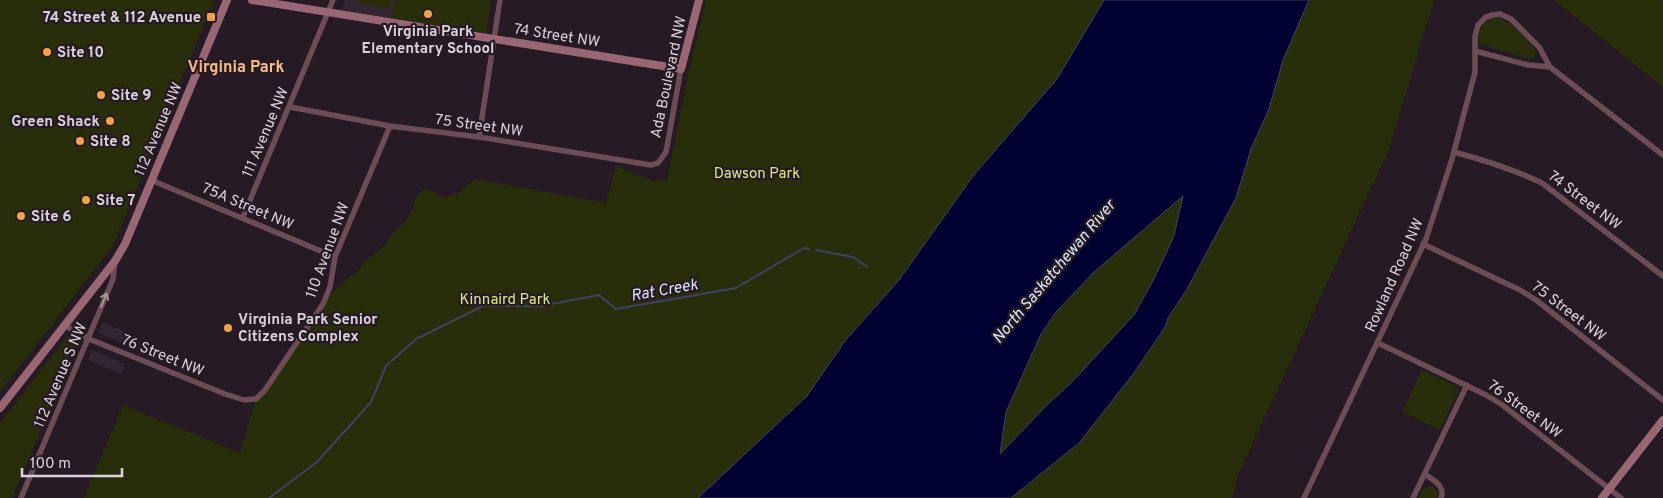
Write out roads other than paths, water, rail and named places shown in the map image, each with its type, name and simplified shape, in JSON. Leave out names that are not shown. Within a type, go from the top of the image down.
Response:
[{"type":"main road","name":"112 Avenue NW","points":[[0,408],[115,261],[124,244],[227,0]]},
{"type":"main road","name":"74 Street NW","points":[[252,0],[681,69]]},
{"type":"main road","name":"Ada Boulevard NW","points":[[681,69],[699,0]]},
{"type":"main road","points":[[1602,498],[1663,420]]},
{"type":"street","name":"111 Avenue NW","points":[[243,218],[333,0]]},
{"type":"street","points":[[479,137],[500,0]]},
{"type":"street","name":"Rowland Road NW","points":[[1304,498],[1423,244],[1454,152],[1475,72],[1475,36],[1478,25],[1486,17],[1500,14],[1510,19],[1539,47],[1550,67],[1663,155]]},
{"type":"street","name":"Rowland Road NW","points":[[1475,51],[1528,64],[1550,67]]},
{"type":"street","name":"Ada Boulevard NW","points":[[663,158],[668,147],[681,69]]},
{"type":"street","name":"75 Street NW","points":[[290,107],[390,126],[479,137],[651,165],[658,163],[663,158]]},
{"type":"street","name":"110 Avenue NW","points":[[256,399],[265,390],[323,304],[330,287],[335,257],[390,126]]},
{"type":"street","name":"74 Street NW","points":[[1454,152],[1499,165],[1542,183],[1663,276]]},
{"type":"street","name":"75A Street NW","points":[[151,180],[335,257]]},
{"type":"street","name":"75 Street NW","points":[[1423,244],[1520,290],[1536,300],[1662,396]]},
{"type":"street","name":"112 Avenue S NW","points":[[23,497],[113,279],[115,261]]},
{"type":"street","name":"76 Street NW","points":[[64,325],[89,339],[225,394],[244,400],[256,399]]},
{"type":"street","name":"76 Street NW","points":[[1378,343],[1501,404],[1621,498]]},
{"type":"street","points":[[1413,498],[1466,385]]},
{"type":"street","points":[[1425,474],[1442,488],[1443,494],[1441,498]]},
{"type":"water","name":"North Saskatchewan River","points":[[1104,0],[1309,0],[1283,60],[1269,109],[1251,149],[1236,198],[1186,291],[1168,318],[1165,327],[1134,373],[1079,443],[1011,498],[698,498],[807,396],[845,341],[899,280],[973,176],[1057,79]],"holes":[[[1183,196],[1174,236],[1154,279],[1134,315],[1071,383],[1000,454],[1006,412],[1041,334],[1057,311],[1094,272]]]},
{"type":"waterway","name":"Rat Creek","points":[[269,498],[317,462],[371,402],[386,366],[416,339],[483,306],[541,306],[599,295],[616,309],[736,288],[804,248],[809,249]]},
{"type":"waterway","name":"Rat Creek","points":[[816,250],[853,257],[867,267]]},
{"type":"place","name":"Virginia Park Elementary School","points":[[428,14]]},
{"type":"place","name":"74 Street & 112 Avenue","points":[[211,17]]},
{"type":"place","name":"Site 10","points":[[47,52]]},
{"type":"place","name":"Site 9","points":[[101,95]]},
{"type":"place","name":"Green Shack","points":[[110,121]]},
{"type":"place","name":"Site 8","points":[[80,141]]},
{"type":"place","name":"Site 7","points":[[86,200]]},
{"type":"place","name":"Site 6","points":[[21,216]]},
{"type":"place","name":"Virginia Park Senior Citizens Complex","points":[[228,328]]},
{"type":"district","name":"Virginia Park","points":[[236,66]]},
{"type":"park label","name":"Dawson Park","points":[[757,173]]},
{"type":"park label","name":"Kinnaird Park","points":[[505,299]]}]
